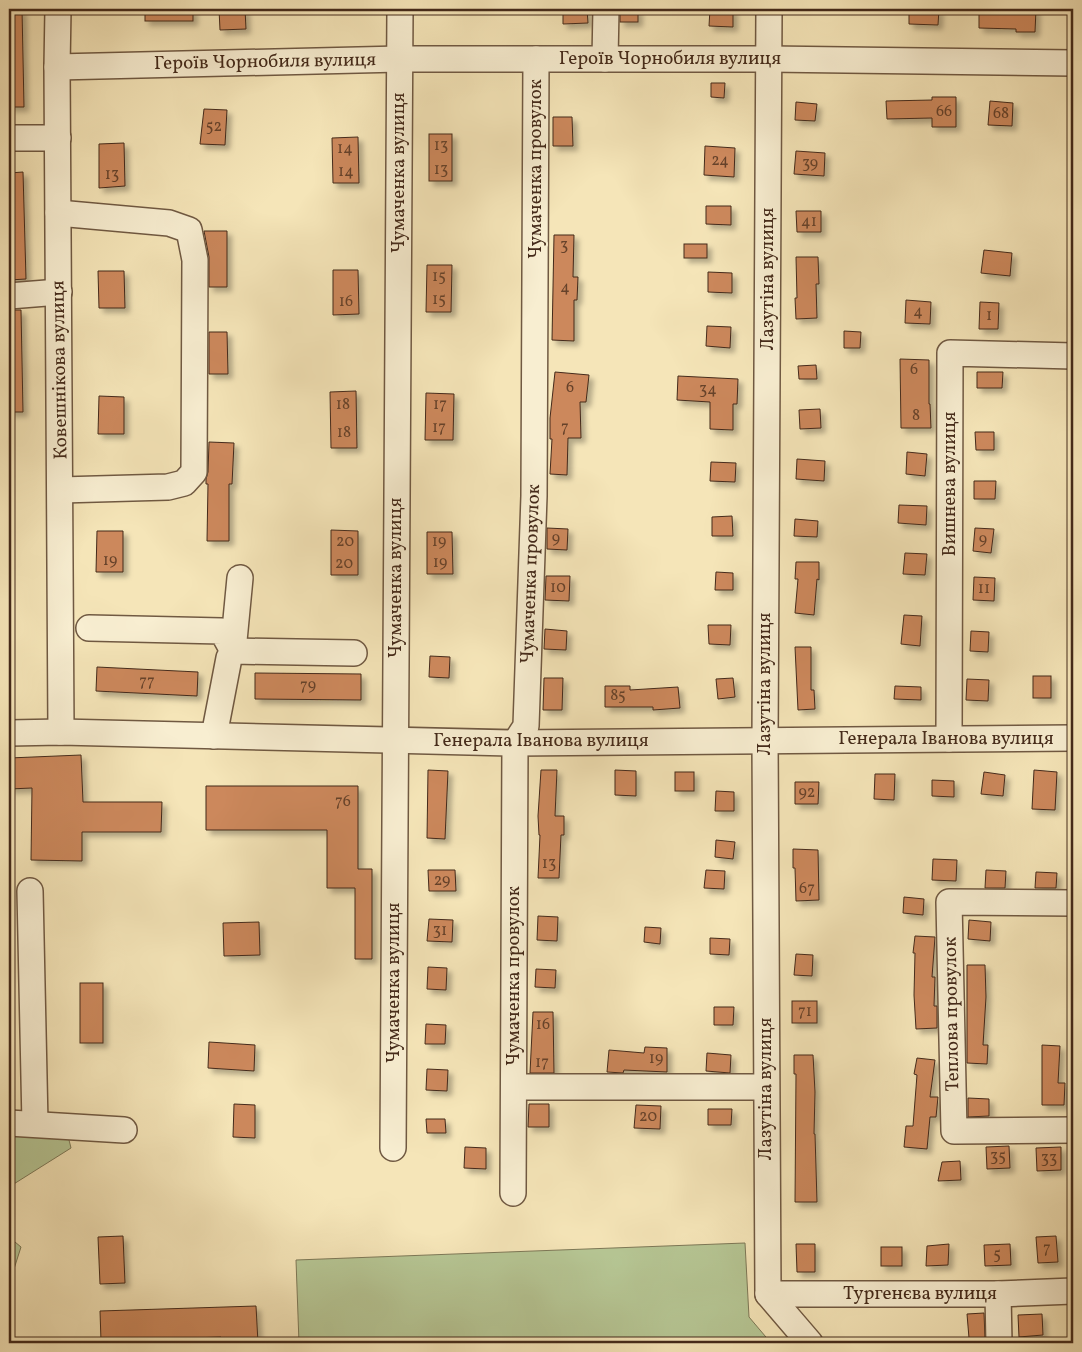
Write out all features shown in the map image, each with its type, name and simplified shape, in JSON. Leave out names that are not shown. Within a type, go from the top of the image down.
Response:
[{"type":"street","name":"Ковешнікова вулиця","points":[[58,9],[61,732]]},
{"type":"street","name":"Чумаченка вулиця","points":[[393,1148],[400,9]]},
{"type":"street","points":[[605,59],[606,9]]},
{"type":"street","name":"Лазутіна вулиця","points":[[768,1294],[764,740],[769,9]]},
{"type":"street","name":"Героїв Чорнобиля вулиця","points":[[57,67],[400,59],[769,59],[1073,63]]},
{"type":"street","name":"Чумаченка провулок","points":[[514,1193],[515,743],[526,726],[534,496],[536,59]]},
{"type":"street","points":[[9,138],[58,138]]},
{"type":"street","points":[[58,214],[170,223],[189,230],[195,260],[194,472],[184,483],[168,487],[61,490]]},
{"type":"street","points":[[9,296],[59,292]]},
{"type":"street","name":"Вишнева вулиця","points":[[949,738],[950,353],[1073,356]]},
{"type":"street","points":[[214,736],[229,658],[233,651],[240,578]]},
{"type":"street","points":[[89,628],[222,631],[233,651]]},
{"type":"street","points":[[233,651],[354,653]]},
{"type":"street","name":"Генерала Іванова вулиця","points":[[9,733],[61,732],[515,743],[1073,738]]},
{"type":"street","points":[[30,890],[35,1124]]},
{"type":"street","name":"Теплова провулок","points":[[1073,902],[949,902],[954,1131],[1073,1130]]},
{"type":"street","name":"Чумаченка провулок","points":[[514,1087],[766,1087]]},
{"type":"street","points":[[9,1123],[124,1130]]},
{"type":"street","name":"Тургенєва вулиця","points":[[768,1294],[998,1294],[1073,1291]]},
{"type":"street","points":[[768,1294],[810,1343]]},
{"type":"street","points":[[998,1294],[999,1343]]},
{"type":"green space","points":[[9,1134],[68,1136],[71,1148],[9,1187]]},
{"type":"green space","points":[[9,1237],[21,1247],[13,1272],[9,1277]]},
{"type":"green space","points":[[745,1243],[749,1317],[771,1343],[299,1343],[296,1260]]},
{"type":"building","points":[[9,9],[22,9],[24,107],[9,107]]},
{"type":"building","points":[[145,9],[193,9],[193,21],[145,21]]},
{"type":"building","points":[[219,9],[245,9],[246,29],[220,30]]},
{"type":"building","points":[[563,9],[587,9],[588,23],[563,24]]},
{"type":"building","points":[[620,9],[638,9],[638,22],[620,22]]},
{"type":"building","points":[[710,9],[733,9],[733,27],[709,26]]},
{"type":"building","points":[[909,9],[939,9],[938,25],[909,24]]},
{"type":"building","points":[[979,9],[1036,9],[1035,32],[1016,32],[1016,29],[979,28]]},
{"type":"building","points":[[711,83],[725,83],[724,98],[711,97]]},
{"type":"building","points":[[932,97],[956,97],[956,127],[932,127],[932,118],[887,119],[886,101],[932,100]]},
{"type":"building","points":[[990,101],[1013,103],[1012,126],[988,125]]},
{"type":"building","points":[[796,102],[817,104],[815,121],[795,120]]},
{"type":"building","points":[[204,109],[227,110],[225,145],[200,144]]},
{"type":"building","points":[[553,117],[572,117],[573,146],[553,146]]},
{"type":"building","points":[[429,134],[452,134],[452,181],[429,181]]},
{"type":"building","points":[[358,137],[359,183],[333,183],[332,138]]},
{"type":"building","points":[[124,143],[125,186],[99,188],[99,144]]},
{"type":"building","points":[[705,146],[735,148],[734,177],[704,175]]},
{"type":"building","points":[[796,151],[825,153],[824,176],[794,174]]},
{"type":"building","points":[[23,172],[26,279],[9,280],[9,173]]},
{"type":"building","points":[[706,206],[731,206],[731,225],[706,224]]},
{"type":"building","points":[[796,211],[821,211],[821,232],[797,232]]},
{"type":"building","points":[[204,231],[227,231],[227,287],[209,287],[209,257]]},
{"type":"building","points":[[554,235],[574,235],[573,277],[578,277],[577,300],[574,300],[574,341],[552,340]]},
{"type":"building","points":[[684,244],[707,244],[707,258],[684,258]]},
{"type":"building","points":[[984,250],[1012,253],[1010,276],[981,273]]},
{"type":"building","points":[[796,257],[818,257],[819,284],[816,284],[817,318],[796,319]]},
{"type":"building","points":[[427,265],[452,265],[451,312],[426,312]]},
{"type":"building","points":[[333,270],[358,270],[359,314],[333,315]]},
{"type":"building","points":[[98,271],[124,271],[125,308],[99,308]]},
{"type":"building","points":[[708,272],[732,273],[732,293],[708,292]]},
{"type":"building","points":[[906,300],[931,302],[930,324],[905,323]]},
{"type":"building","points":[[980,302],[999,303],[998,329],[979,329]]},
{"type":"building","points":[[9,310],[21,310],[23,412],[9,412]]},
{"type":"building","points":[[707,326],[731,327],[730,348],[706,346]]},
{"type":"building","points":[[844,331],[861,332],[860,348],[844,348]]},
{"type":"building","points":[[209,332],[227,332],[228,374],[209,374]]},
{"type":"building","points":[[900,359],[929,360],[931,428],[901,428]]},
{"type":"building","points":[[816,365],[817,379],[799,379],[798,366]]},
{"type":"building","points":[[555,372],[589,375],[586,402],[580,402],[581,438],[568,438],[567,475],[550,474],[552,439],[550,439],[550,418]]},
{"type":"building","points":[[977,372],[1003,372],[1002,388],[977,388]]},
{"type":"building","points":[[678,376],[738,379],[737,404],[733,404],[733,430],[710,429],[710,402],[677,400]]},
{"type":"building","points":[[356,391],[357,448],[331,448],[330,392]]},
{"type":"building","points":[[426,393],[454,394],[453,440],[425,440]]},
{"type":"building","points":[[99,396],[124,397],[124,434],[98,434]]},
{"type":"building","points":[[820,409],[821,428],[800,429],[799,410]]},
{"type":"building","points":[[975,432],[994,432],[994,450],[976,450]]},
{"type":"building","points":[[209,442],[234,443],[232,484],[229,484],[229,541],[207,541],[208,484],[206,484],[206,479]]},
{"type":"building","points":[[907,452],[927,454],[925,476],[906,474]]},
{"type":"building","points":[[797,459],[825,461],[824,481],[796,479]]},
{"type":"building","points":[[711,462],[736,463],[735,482],[710,481]]},
{"type":"building","points":[[974,481],[996,481],[995,499],[974,499]]},
{"type":"building","points":[[899,505],[927,506],[926,525],[898,523]]},
{"type":"building","points":[[732,516],[733,536],[712,536],[712,517]]},
{"type":"building","points":[[795,519],[818,521],[817,537],[794,536]]},
{"type":"building","points":[[547,528],[568,529],[567,550],[547,549]]},
{"type":"building","points":[[975,528],[994,529],[991,553],[973,551]]},
{"type":"building","points":[[331,530],[358,531],[358,575],[331,575]]},
{"type":"building","points":[[97,531],[123,531],[123,572],[96,572]]},
{"type":"building","points":[[427,532],[452,532],[453,574],[427,574]]},
{"type":"building","points":[[905,553],[927,554],[925,575],[903,574]]},
{"type":"building","points":[[796,562],[819,562],[819,580],[817,579],[814,615],[795,613],[798,579],[795,579]]},
{"type":"building","points":[[716,572],[733,573],[733,590],[715,590]]},
{"type":"building","points":[[546,576],[570,576],[569,601],[545,600]]},
{"type":"building","points":[[974,577],[995,578],[994,601],[973,600]]},
{"type":"building","points":[[904,615],[922,616],[920,646],[901,644]]},
{"type":"building","points":[[708,625],[731,625],[730,645],[709,644]]},
{"type":"building","points":[[545,629],[567,631],[566,650],[544,649]]},
{"type":"building","points":[[971,631],[989,632],[988,652],[970,651]]},
{"type":"building","points":[[795,647],[811,647],[811,690],[814,690],[815,709],[798,710]]},
{"type":"building","points":[[430,656],[450,657],[449,678],[429,677]]},
{"type":"building","points":[[97,667],[198,672],[197,696],[96,691]]},
{"type":"building","points":[[255,673],[361,674],[361,700],[255,699]]},
{"type":"building","points":[[1033,676],[1051,676],[1051,698],[1033,698]]},
{"type":"building","points":[[544,678],[563,678],[562,710],[543,710]]},
{"type":"building","points":[[733,678],[735,697],[718,699],[716,679]]},
{"type":"building","points":[[967,679],[989,680],[988,701],[966,700]]},
{"type":"building","points":[[605,686],[630,686],[630,690],[678,687],[680,708],[653,710],[653,707],[605,707]]},
{"type":"building","points":[[895,686],[921,687],[921,700],[894,699]]},
{"type":"building","points":[[81,755],[83,802],[162,802],[161,832],[82,832],[82,861],[31,860],[32,788],[9,789],[9,758]]},
{"type":"building","points":[[428,770],[448,771],[445,839],[427,838]]},
{"type":"building","points":[[541,770],[557,770],[555,816],[564,816],[564,835],[561,835],[559,878],[538,878],[540,835],[538,816]]},
{"type":"building","points":[[615,770],[636,771],[636,796],[615,795]]},
{"type":"building","points":[[1034,770],[1057,772],[1055,810],[1032,809]]},
{"type":"building","points":[[675,772],[694,772],[694,791],[675,791]]},
{"type":"building","points":[[984,772],[1005,775],[1003,796],[981,794]]},
{"type":"building","points":[[875,774],[895,774],[894,800],[874,799]]},
{"type":"building","points":[[932,780],[954,781],[954,797],[932,796]]},
{"type":"building","points":[[795,782],[819,782],[818,804],[795,804]]},
{"type":"building","points":[[206,786],[358,786],[358,869],[372,869],[372,959],[355,959],[355,888],[327,888],[327,830],[206,830]]},
{"type":"building","points":[[716,791],[734,792],[734,811],[715,811]]},
{"type":"building","points":[[716,840],[735,842],[733,859],[715,857]]},
{"type":"building","points":[[793,849],[818,850],[819,900],[796,901]]},
{"type":"building","points":[[933,859],[957,860],[956,881],[932,880]]},
{"type":"building","points":[[428,870],[455,870],[456,891],[429,891]]},
{"type":"building","points":[[706,870],[725,871],[724,889],[704,888]]},
{"type":"building","points":[[986,870],[1006,871],[1005,888],[985,888]]},
{"type":"building","points":[[1036,872],[1057,873],[1056,888],[1035,888]]},
{"type":"building","points":[[904,897],[924,899],[923,915],[903,913]]},
{"type":"building","points":[[538,916],[558,917],[557,941],[537,940]]},
{"type":"building","points":[[429,919],[453,920],[452,942],[427,941]]},
{"type":"building","points":[[969,920],[991,922],[990,941],[968,939]]},
{"type":"building","points":[[259,922],[260,955],[224,956],[223,923]]},
{"type":"building","points":[[645,927],[661,928],[660,944],[644,942]]},
{"type":"building","points":[[915,936],[935,937],[932,977],[935,977],[934,1006],[937,1006],[937,1028],[916,1029],[914,995],[915,953],[913,953]]},
{"type":"building","points":[[710,938],[730,939],[729,955],[710,954]]},
{"type":"building","points":[[796,954],[813,955],[812,976],[794,975]]},
{"type":"building","points":[[967,965],[985,965],[986,997],[983,1045],[988,1045],[987,1064],[967,1063]]},
{"type":"building","points":[[428,967],[447,968],[446,990],[427,989]]},
{"type":"building","points":[[536,969],[556,970],[555,988],[535,987]]},
{"type":"building","points":[[80,983],[103,983],[103,1043],[80,1043]]},
{"type":"building","points":[[792,1001],[817,1001],[817,1023],[792,1023]]},
{"type":"building","points":[[714,1007],[734,1007],[733,1025],[714,1025]]},
{"type":"building","points":[[533,1012],[553,1012],[554,1073],[530,1073]]},
{"type":"building","points":[[426,1024],[446,1025],[445,1044],[425,1044]]},
{"type":"building","points":[[209,1042],[255,1045],[254,1071],[208,1068]]},
{"type":"building","points":[[1042,1045],[1060,1046],[1058,1083],[1065,1083],[1064,1105],[1042,1105]]},
{"type":"building","points":[[645,1047],[667,1048],[667,1072],[624,1070],[623,1073],[607,1072],[609,1050],[644,1053]]},
{"type":"building","points":[[707,1053],[731,1055],[730,1073],[706,1071]]},
{"type":"building","points":[[794,1055],[813,1055],[817,1202],[795,1202],[796,1074],[794,1074]]},
{"type":"building","points":[[917,1058],[935,1060],[930,1097],[938,1097],[936,1117],[930,1117],[927,1149],[904,1147],[906,1126],[913,1126],[917,1075],[914,1074]]},
{"type":"building","points":[[427,1069],[448,1070],[447,1091],[426,1090]]},
{"type":"building","points":[[968,1098],[989,1099],[989,1116],[968,1117]]},
{"type":"building","points":[[234,1104],[255,1105],[255,1138],[233,1137]]},
{"type":"building","points":[[529,1104],[549,1104],[549,1127],[528,1127]]},
{"type":"building","points":[[636,1105],[661,1106],[660,1129],[634,1128]]},
{"type":"building","points":[[708,1109],[732,1109],[731,1125],[708,1125]]},
{"type":"building","points":[[426,1119],[445,1119],[446,1133],[427,1133]]},
{"type":"building","points":[[1009,1146],[1010,1168],[987,1169],[986,1147]]},
{"type":"building","points":[[465,1147],[486,1148],[486,1169],[464,1168]]},
{"type":"building","points":[[1061,1147],[1061,1170],[1037,1171],[1036,1148]]},
{"type":"building","points":[[960,1161],[961,1180],[938,1181],[942,1162]]},
{"type":"building","points":[[123,1236],[125,1283],[100,1284],[98,1237]]},
{"type":"building","points":[[1056,1236],[1058,1262],[1038,1263],[1036,1237]]},
{"type":"building","points":[[796,1244],[815,1244],[815,1272],[797,1272]]},
{"type":"building","points":[[949,1244],[948,1265],[926,1266],[927,1246]]},
{"type":"building","points":[[1010,1244],[1011,1265],[985,1266],[984,1245]]},
{"type":"building","points":[[881,1247],[902,1247],[902,1266],[881,1266]]},
{"type":"building","points":[[256,1306],[258,1343],[221,1343],[221,1337],[101,1341],[100,1311]]},
{"type":"building","points":[[984,1313],[985,1338],[969,1338],[967,1314]]},
{"type":"building","points":[[1042,1314],[1043,1335],[1019,1337],[1018,1315]]}]
